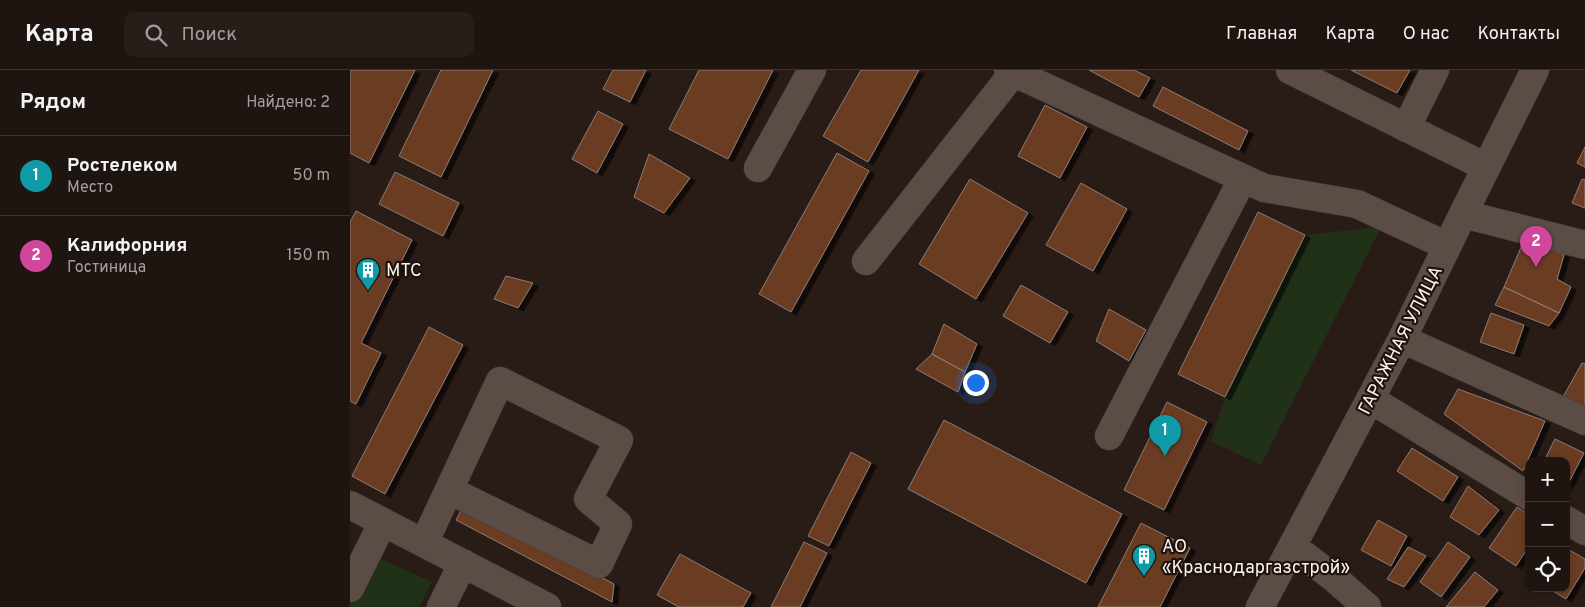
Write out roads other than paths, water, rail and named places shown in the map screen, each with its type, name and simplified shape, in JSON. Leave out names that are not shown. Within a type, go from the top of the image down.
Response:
[{"type":"street","points":[[758,168],[812,70]]},
{"type":"street","points":[[1290,70],[1486,167]]},
{"type":"street","points":[[1406,128],[1435,70]]},
{"type":"street","points":[[866,261],[1011,71],[1264,188],[1357,204],[1447,246]]},
{"type":"street","name":"ГАРАЖНАЯ УЛИЦА","points":[[1260,607],[1402,339],[1531,71]]},
{"type":"street","points":[[1110,436],[1243,178]]},
{"type":"street","points":[[1463,214],[1585,245]]},
{"type":"street","points":[[1402,339],[1585,422]]},
{"type":"street","points":[[424,543],[500,380],[619,440],[588,499],[618,524],[599,564],[449,490]]},
{"type":"street","points":[[1370,399],[1525,494]]},
{"type":"street","points":[[350,505],[547,607]]},
{"type":"street","points":[[350,588],[383,522]]},
{"type":"street","points":[[1570,522],[1585,531]]},
{"type":"street","points":[[1292,546],[1367,607]]},
{"type":"street","points":[[441,607],[463,563]]},
{"type":"place","name":"Калифорния","points":[[1536,267]]},
{"type":"place","name":"МТС","points":[[368,291]]},
{"type":"place","name":"Ростелеком","points":[[1165,456]]},
{"type":"place","name":"АО «Краснодаргазстрой»","points":[[1144,577]]}]
